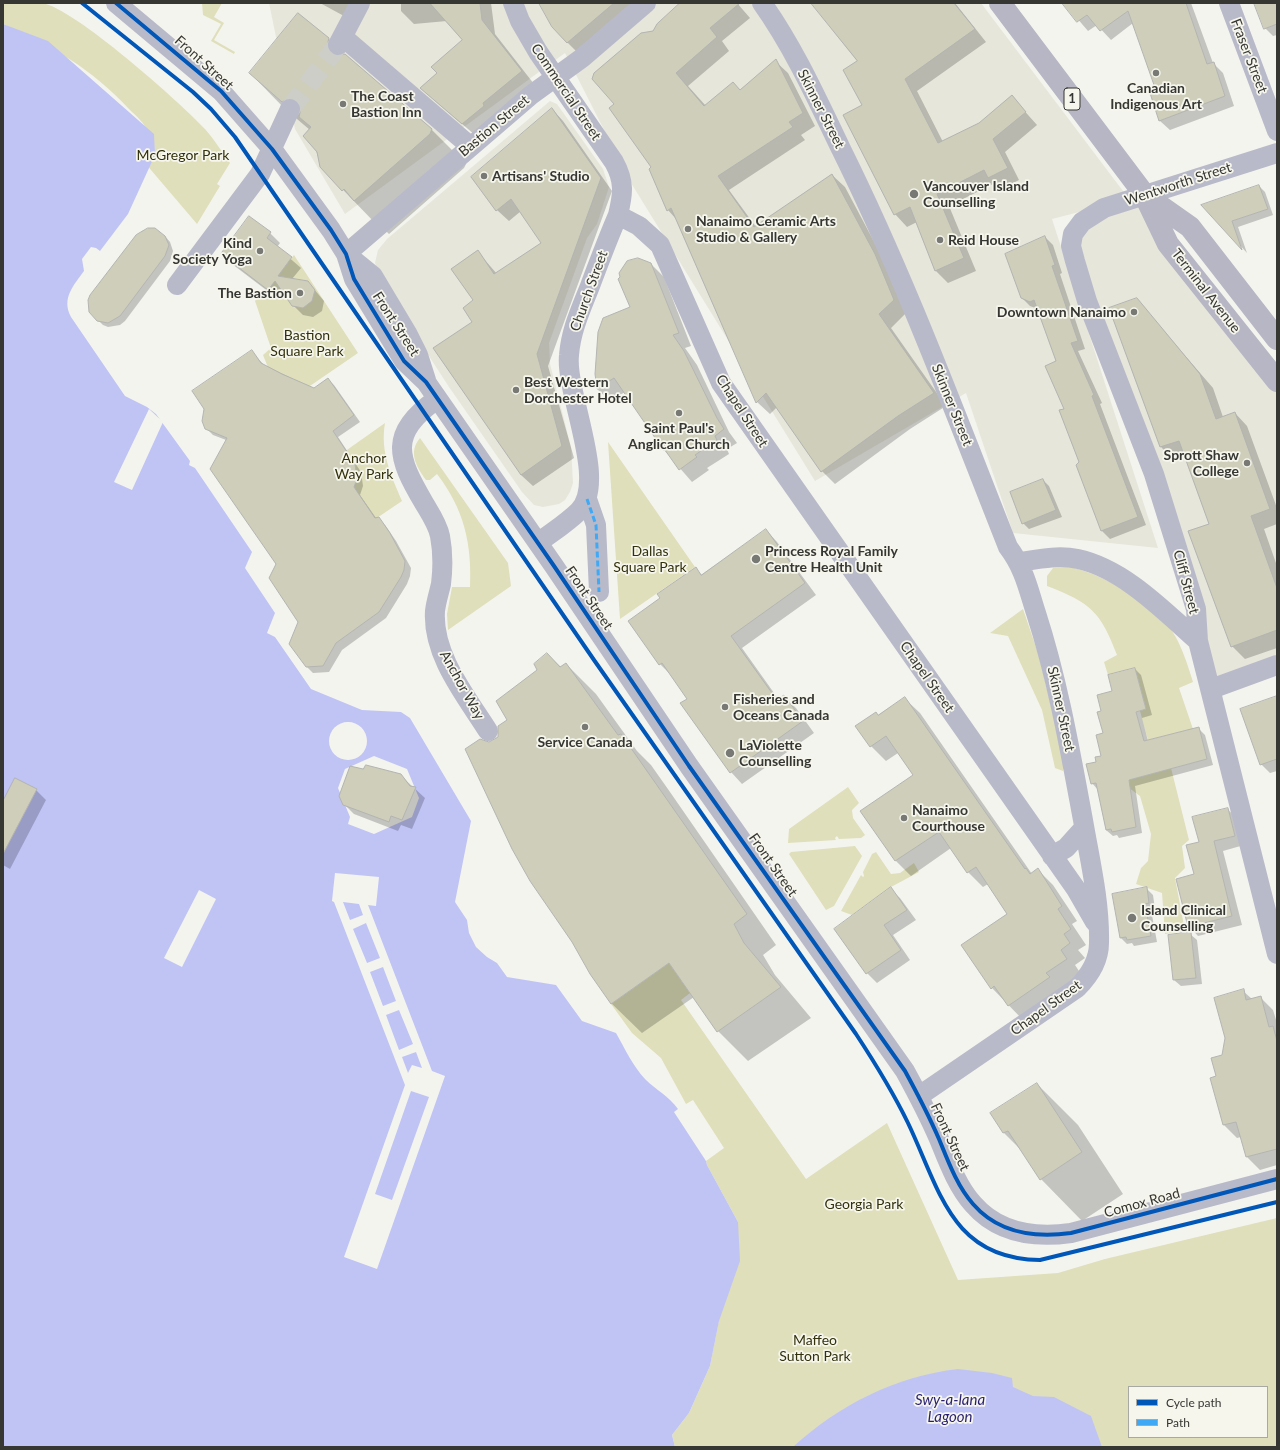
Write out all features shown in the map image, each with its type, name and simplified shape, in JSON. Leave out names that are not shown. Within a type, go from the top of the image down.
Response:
[{"type":"highway","name":"Terminal Avenue","points":[[1000,3],[1144,194],[1168,244],[1277,382]]},
{"type":"highway","name":"Terminal Avenue","points":[[1144,194],[1190,227],[1277,339]]},
{"type":"street","name":"Front Street","points":[[116,3],[221,91],[272,149],[331,230],[346,254],[354,279],[404,361],[426,382],[538,543],[689,766],[905,1071],[919,1096],[956,1177],[973,1204],[986,1216],[1012,1230]]},
{"type":"street","points":[[360,3],[340,41],[470,146]]},
{"type":"street","name":"Commercial Street","points":[[513,3],[520,21],[529,37],[614,162],[621,180]]},
{"type":"street","name":"Bastion Street","points":[[346,254],[470,146],[531,95],[582,58],[646,3]]},
{"type":"street","name":"Skinner Street","points":[[762,3],[787,41],[877,222],[919,319],[1008,547],[1020,562],[1050,656],[1066,727],[1094,883],[1098,928]]},
{"type":"street","name":"Fraser Street","points":[[1229,3],[1277,132]]},
{"type":"street","points":[[177,285],[253,184],[272,149],[290,109]]},
{"type":"street","name":"Wentworth Street","points":[[1082,222],[1104,208],[1144,194],[1277,153]]},
{"type":"street","name":"Church Street","points":[[600,592],[596,525],[587,499],[589,483],[585,444],[574,396],[569,357],[572,332],[618,215],[623,195],[621,180]]},
{"type":"street","name":"Chapel Street","points":[[618,215],[639,226],[660,245],[721,383],[1086,904],[1098,928],[1100,944],[1097,959],[1092,971],[1077,988],[919,1096]]},
{"type":"street","name":"Cliff Street","points":[[1082,222],[1073,234],[1071,246],[1074,261],[1087,301],[1154,474],[1196,609],[1198,641],[1277,954]]},
{"type":"street","name":"Anchor Way","points":[[437,399],[422,409],[409,425],[402,440],[402,458],[409,477],[432,515],[440,534],[443,560],[441,585],[435,610],[435,626],[439,642],[450,670],[488,731]]},
{"type":"street","points":[[538,543],[579,511],[587,499]]},
{"type":"street","points":[[1020,562],[1049,558],[1078,559],[1104,570],[1130,582],[1198,641]]},
{"type":"street","points":[[1211,689],[1277,665]]},
{"type":"street","points":[[1052,856],[1066,848],[1084,828]]},
{"type":"street","name":"Comox Road","points":[[1012,1230],[1033,1236],[1071,1233],[1277,1178]]},
{"type":"shaded area","points":[[269,3],[981,3],[1129,199],[1144,194],[1277,381],[1277,665],[1211,689],[1073,234],[1122,201],[1052,219],[1158,548],[1013,533],[966,393],[815,481],[631,183],[565,53],[345,214],[295,129]]},
{"type":"shaded area","points":[[550,101],[557,104],[603,169],[609,187],[597,224],[587,238],[549,343],[550,364],[571,447],[573,483],[565,500],[559,504],[543,507],[534,505],[522,492],[449,387],[381,282],[375,263],[378,250],[387,239]]},
{"type":"green space","name":"McGregor Park","points":[[3,3],[42,3],[57,9],[77,21],[101,38],[151,79],[205,129],[230,163],[217,184],[220,186],[197,224],[145,163],[149,136],[147,129],[140,120],[115,95],[86,70],[55,50],[3,24]]},
{"type":"green space","points":[[202,3],[222,3],[214,17],[224,23],[214,40],[235,52],[234,54],[211,41],[221,24],[203,15]]},
{"type":"green space","name":"Bastion Square Park","points":[[294,255],[358,353],[307,388],[278,392],[263,355],[271,348],[255,301]]},
{"type":"green space","name":"Anchor Way Park","points":[[385,423],[385,454],[390,473],[402,501],[371,522],[337,457]]},
{"type":"green space","points":[[420,438],[508,563],[511,586],[448,630],[447,614],[452,587],[470,587],[468,542],[460,514],[446,487],[437,474],[430,480],[426,480],[419,470],[415,459],[414,448]]},
{"type":"green space","name":"Dallas Square Park","points":[[608,442],[695,567],[620,619]]},
{"type":"green space","points":[[1072,567],[1088,572],[1115,585],[1141,601],[1172,631],[1179,643],[1193,682],[1179,688],[1193,729],[1148,740],[1140,711],[1146,709],[1135,668],[1108,675],[1104,662],[1117,655],[1105,628],[1092,610],[1084,604],[1047,586],[1047,576],[1053,568]]},
{"type":"green space","points":[[1023,609],[1039,656],[1065,764],[1063,771],[1055,768],[1042,710],[1008,636],[990,633]]},
{"type":"green space","points":[[1171,768],[1189,840],[1182,846],[1185,868],[1175,878],[1185,931],[1165,934],[1162,893],[1136,884],[1141,868],[1148,861],[1151,834],[1140,796],[1121,782]]},
{"type":"green space","points":[[848,787],[859,803],[852,810],[853,818],[865,835],[861,838],[839,839],[837,836],[835,838],[836,840],[788,843],[789,829]]},
{"type":"green space","points":[[855,846],[862,856],[834,906],[826,910],[789,854],[791,852]]},
{"type":"green space","points":[[876,852],[891,874],[900,873],[914,863],[919,872],[891,887],[852,915],[841,911],[861,875],[863,877],[864,876],[863,872],[872,854]]},
{"type":"green space","name":"Maffeo Sutton Park","points":[[669,963],[690,993],[681,1000],[806,1179],[887,1123],[958,1280],[1058,1273],[1105,1259],[1277,1218],[1277,1447],[675,1447],[672,1435],[689,1413],[710,1366],[738,1222],[706,1161],[724,1148],[693,1100],[686,1104],[661,1058],[632,1033],[611,1004]]},
{"type":"water","points":[[3,24],[48,41],[154,134],[155,155],[128,214],[100,251],[91,247],[82,259],[84,271],[70,292],[68,298],[67,304],[71,317],[125,396],[147,407],[156,414],[190,461],[189,465],[195,468],[252,552],[245,568],[275,613],[267,633],[275,637],[311,689],[362,710],[401,712],[410,718],[471,821],[455,902],[467,920],[469,933],[476,947],[487,957],[497,963],[507,977],[556,985],[582,1021],[616,1033],[629,1057],[645,1079],[671,1100],[678,1109],[674,1112],[706,1161],[738,1222],[740,1261],[719,1321],[710,1366],[689,1413],[672,1435],[675,1447],[3,1447]]},
{"type":"water","name":"Swy-a-lana Lagoon","points":[[958,1369],[992,1373],[1012,1378],[1013,1387],[1033,1396],[1054,1397],[1091,1416],[1102,1447],[793,1447],[829,1418],[870,1395],[913,1378]]},
{"type":"pier","points":[[149,409],[163,422],[132,490],[114,482]]},
{"type":"pier","points":[[348,722],[358,725],[364,731],[367,741],[364,751],[358,757],[348,760],[338,757],[332,751],[329,741],[332,731],[338,725]]},
{"type":"pier","points":[[374,756],[407,769],[419,798],[412,817],[374,834],[348,824],[350,817],[338,788],[345,769]]},
{"type":"pier","points":[[335,873],[379,877],[376,906],[368,905],[432,1071],[445,1076],[377,1269],[344,1257],[405,1085],[334,902],[332,901]],"holes":[[[343,902],[359,904],[363,915],[350,920]],[[366,923],[380,958],[367,963],[353,929]],[[383,967],[396,1001],[383,1006],[370,972]],[[399,1010],[413,1044],[399,1050],[386,1015]],[[416,1052],[422,1068],[412,1065],[408,1073],[402,1057]],[[411,1091],[429,1097],[392,1200],[375,1194]]]},
{"type":"pier","points":[[199,890],[216,899],[182,967],[164,958]]},
{"type":"building","points":[[430,3],[480,3],[482,20],[522,71],[483,103],[484,106],[462,124],[420,88],[437,73],[431,67],[462,40]]},
{"type":"building","points":[[539,3],[614,3],[567,43],[552,27]]},
{"type":"building","points":[[680,3],[740,3],[710,28],[717,37],[676,73],[704,106],[733,82],[740,90],[776,59],[803,113],[789,122],[793,127],[718,176],[754,227],[832,174],[875,254],[894,300],[879,314],[934,393],[898,416],[821,472],[766,393],[756,403],[671,208],[667,211],[649,169],[651,167],[609,108],[614,104],[592,79],[594,73],[641,33],[653,31],[657,24]]},
{"type":"building","points":[[811,3],[954,3],[975,29],[905,79],[938,143],[979,123],[1012,95],[1026,112],[993,139],[1008,168],[988,178],[984,170],[937,194],[964,258],[935,271],[910,207],[894,215],[843,115],[862,105],[843,70],[857,61]]},
{"type":"building","points":[[1062,3],[1186,3],[1207,64],[1214,62],[1225,96],[1159,121],[1149,90],[1154,85],[1128,11],[1100,31],[1087,15],[1077,22]]},
{"type":"building","points":[[1254,3],[1277,3],[1277,24],[1264,29]]},
{"type":"building","name":"The Coast Bastion Inn","points":[[298,13],[329,38],[327,46],[332,55],[339,56],[345,54],[432,129],[430,134],[354,201],[344,189],[342,191],[320,167],[317,152],[303,136],[311,127],[299,117],[301,108],[299,102],[289,98],[282,102],[249,73]]},
{"type":"building","points":[[552,108],[601,178],[537,354],[562,446],[521,475],[433,348],[472,322],[463,308],[473,300],[451,269],[478,250],[494,274],[541,243],[511,199],[496,211],[471,177]]},
{"type":"building","points":[[1259,185],[1268,209],[1232,221],[1242,250],[1201,205]]},
{"type":"building","points":[[249,216],[271,232],[267,238],[292,257],[278,276],[308,281],[315,290],[312,301],[303,308],[292,306],[275,281],[268,290],[221,254]]},
{"type":"building","points":[[148,228],[155,228],[165,236],[169,245],[165,256],[120,316],[108,323],[97,321],[89,312],[88,300],[90,295],[136,235]]},
{"type":"building","points":[[1045,236],[1055,265],[1052,266],[1078,341],[1071,343],[1094,395],[1092,396],[1138,517],[1101,531],[1076,465],[1079,462],[1059,410],[1064,409],[1045,366],[1056,361],[1034,300],[1030,302],[1021,298],[1005,254]]},
{"type":"building","points":[[638,258],[651,263],[679,333],[673,335],[684,351],[717,418],[724,429],[715,436],[717,440],[695,455],[697,457],[679,470],[665,450],[664,451],[614,378],[597,389],[595,374],[598,332],[603,318],[630,307],[618,279],[620,277],[619,273],[627,261]]},
{"type":"building","points":[[1137,298],[1200,374],[1216,419],[1235,412],[1270,509],[1251,516],[1277,588],[1277,630],[1231,647],[1188,531],[1209,524],[1179,441],[1160,447],[1109,308]]},
{"type":"building","points":[[252,350],[261,363],[314,388],[328,378],[354,415],[333,431],[355,464],[357,479],[354,487],[375,518],[379,517],[390,533],[405,561],[404,570],[401,577],[379,612],[336,643],[323,666],[306,667],[289,644],[298,622],[269,578],[276,564],[210,469],[227,438],[205,429],[202,421],[204,409],[192,391]]},
{"type":"building","points":[[1043,479],[1056,510],[1022,524],[1010,492]]},
{"type":"building","points":[[766,529],[805,583],[731,636],[777,700],[784,695],[803,721],[730,773],[680,703],[687,699],[662,663],[659,665],[628,621],[660,598],[657,594],[696,567],[701,575]]},
{"type":"building","points":[[547,653],[560,667],[566,663],[618,735],[621,734],[640,761],[747,914],[734,924],[744,943],[781,987],[717,1032],[669,963],[611,1004],[590,974],[572,942],[530,881],[512,849],[465,749],[480,739],[489,742],[498,737],[498,726],[507,720],[496,701],[537,670],[534,664]]},
{"type":"building","points":[[1135,668],[1146,709],[1136,712],[1144,741],[1199,727],[1207,759],[1129,780],[1136,827],[1112,832],[1111,829],[1106,830],[1096,783],[1091,784],[1086,764],[1096,762],[1095,757],[1101,756],[1096,735],[1103,733],[1097,712],[1101,711],[1097,695],[1112,691],[1108,675]]},
{"type":"building","points":[[1277,696],[1277,759],[1260,765],[1240,709]]},
{"type":"building","points":[[905,697],[1025,869],[1026,868],[1030,874],[1038,868],[1062,906],[1058,909],[1071,929],[1064,934],[1070,943],[1061,950],[1067,959],[1046,973],[1050,977],[1008,1006],[994,986],[991,989],[961,945],[1007,914],[976,867],[967,873],[939,832],[895,861],[860,811],[913,775],[886,736],[870,747],[855,726],[876,712],[878,715]]},
{"type":"building","points":[[366,765],[401,774],[410,786],[416,787],[402,820],[391,816],[389,822],[343,805],[339,796],[350,766],[363,769]]},
{"type":"building","points":[[15,778],[37,789],[3,854],[3,801]]},
{"type":"building","points":[[1228,808],[1235,836],[1214,841],[1232,916],[1188,927],[1176,879],[1194,874],[1186,845],[1199,842],[1192,817]]},
{"type":"building","points":[[891,887],[907,910],[884,925],[901,950],[866,974],[834,929]]},
{"type":"building","name":"Island Clinical Counselling","points":[[1147,887],[1149,903],[1145,904],[1151,936],[1127,940],[1126,937],[1120,938],[1112,894]]},
{"type":"building","points":[[1191,932],[1196,978],[1173,980],[1168,935]]},
{"type":"building","points":[[1244,989],[1246,1000],[1261,996],[1269,1027],[1273,1026],[1277,1041],[1277,1149],[1246,1157],[1236,1122],[1223,1125],[1210,1078],[1216,1076],[1211,1058],[1222,1055],[1225,1038],[1214,998]]},
{"type":"building","points":[[1037,1083],[1082,1152],[1040,1180],[1008,1131],[1003,1133],[990,1113]]},
{"type":"tunnel","points":[[290,109],[338,45]]},
{"type":"marked path","points":[[587,499],[596,525],[599,592]]},
{"type":"cycle path","points":[[82,3],[193,92],[211,109],[235,137],[594,660],[856,1034],[884,1078],[902,1111],[940,1196],[953,1216],[968,1234],[986,1248],[1010,1257],[1040,1260],[1277,1202]]},
{"type":"cycle path","points":[[116,3],[221,91],[272,149],[331,230],[346,254],[354,279],[404,361],[426,382],[554,566],[689,766],[905,1071],[931,1122],[949,1164],[962,1189],[973,1204],[983,1214],[994,1221],[1018,1231],[1044,1235],[1071,1233],[1277,1179]]},
{"type":"place","name":"Canadian Indigenous Art","points":[[1156,73]]},
{"type":"place","name":"The Coast Bastion Inn","points":[[343,104]]},
{"type":"place","name":"Artisans' Studio","points":[[484,176]]},
{"type":"place","name":"Vancouver Island Counselling","points":[[914,194]]},
{"type":"place","name":"Nanaimo Ceramic Arts Studio & Gallery","points":[[688,229]]},
{"type":"place","name":"Reid House","points":[[940,240]]},
{"type":"place","name":"Kind Society Yoga","points":[[260,251]]},
{"type":"place","name":"The Bastion","points":[[300,293]]},
{"type":"place","name":"Downtown Nanaimo","points":[[1134,312]]},
{"type":"place","name":"Best Western Dorchester Hotel","points":[[516,390]]},
{"type":"place","name":"Saint Paul's Anglican Church","points":[[679,413]]},
{"type":"place","name":"Sprott Shaw College","points":[[1247,463]]},
{"type":"place","name":"Princess Royal Family Centre Health Unit","points":[[756,559]]},
{"type":"place","name":"Fisheries and Oceans Canada","points":[[725,707]]},
{"type":"place","name":"Service Canada","points":[[585,727]]},
{"type":"place","name":"LaViolette Counselling","points":[[730,753]]},
{"type":"place","name":"Nanaimo Courthouse","points":[[904,818]]},
{"type":"place","name":"Island Clinical Counselling","points":[[1132,918]]},
{"type":"park label","name":"Georgia Park","points":[[864,1204]]}]
